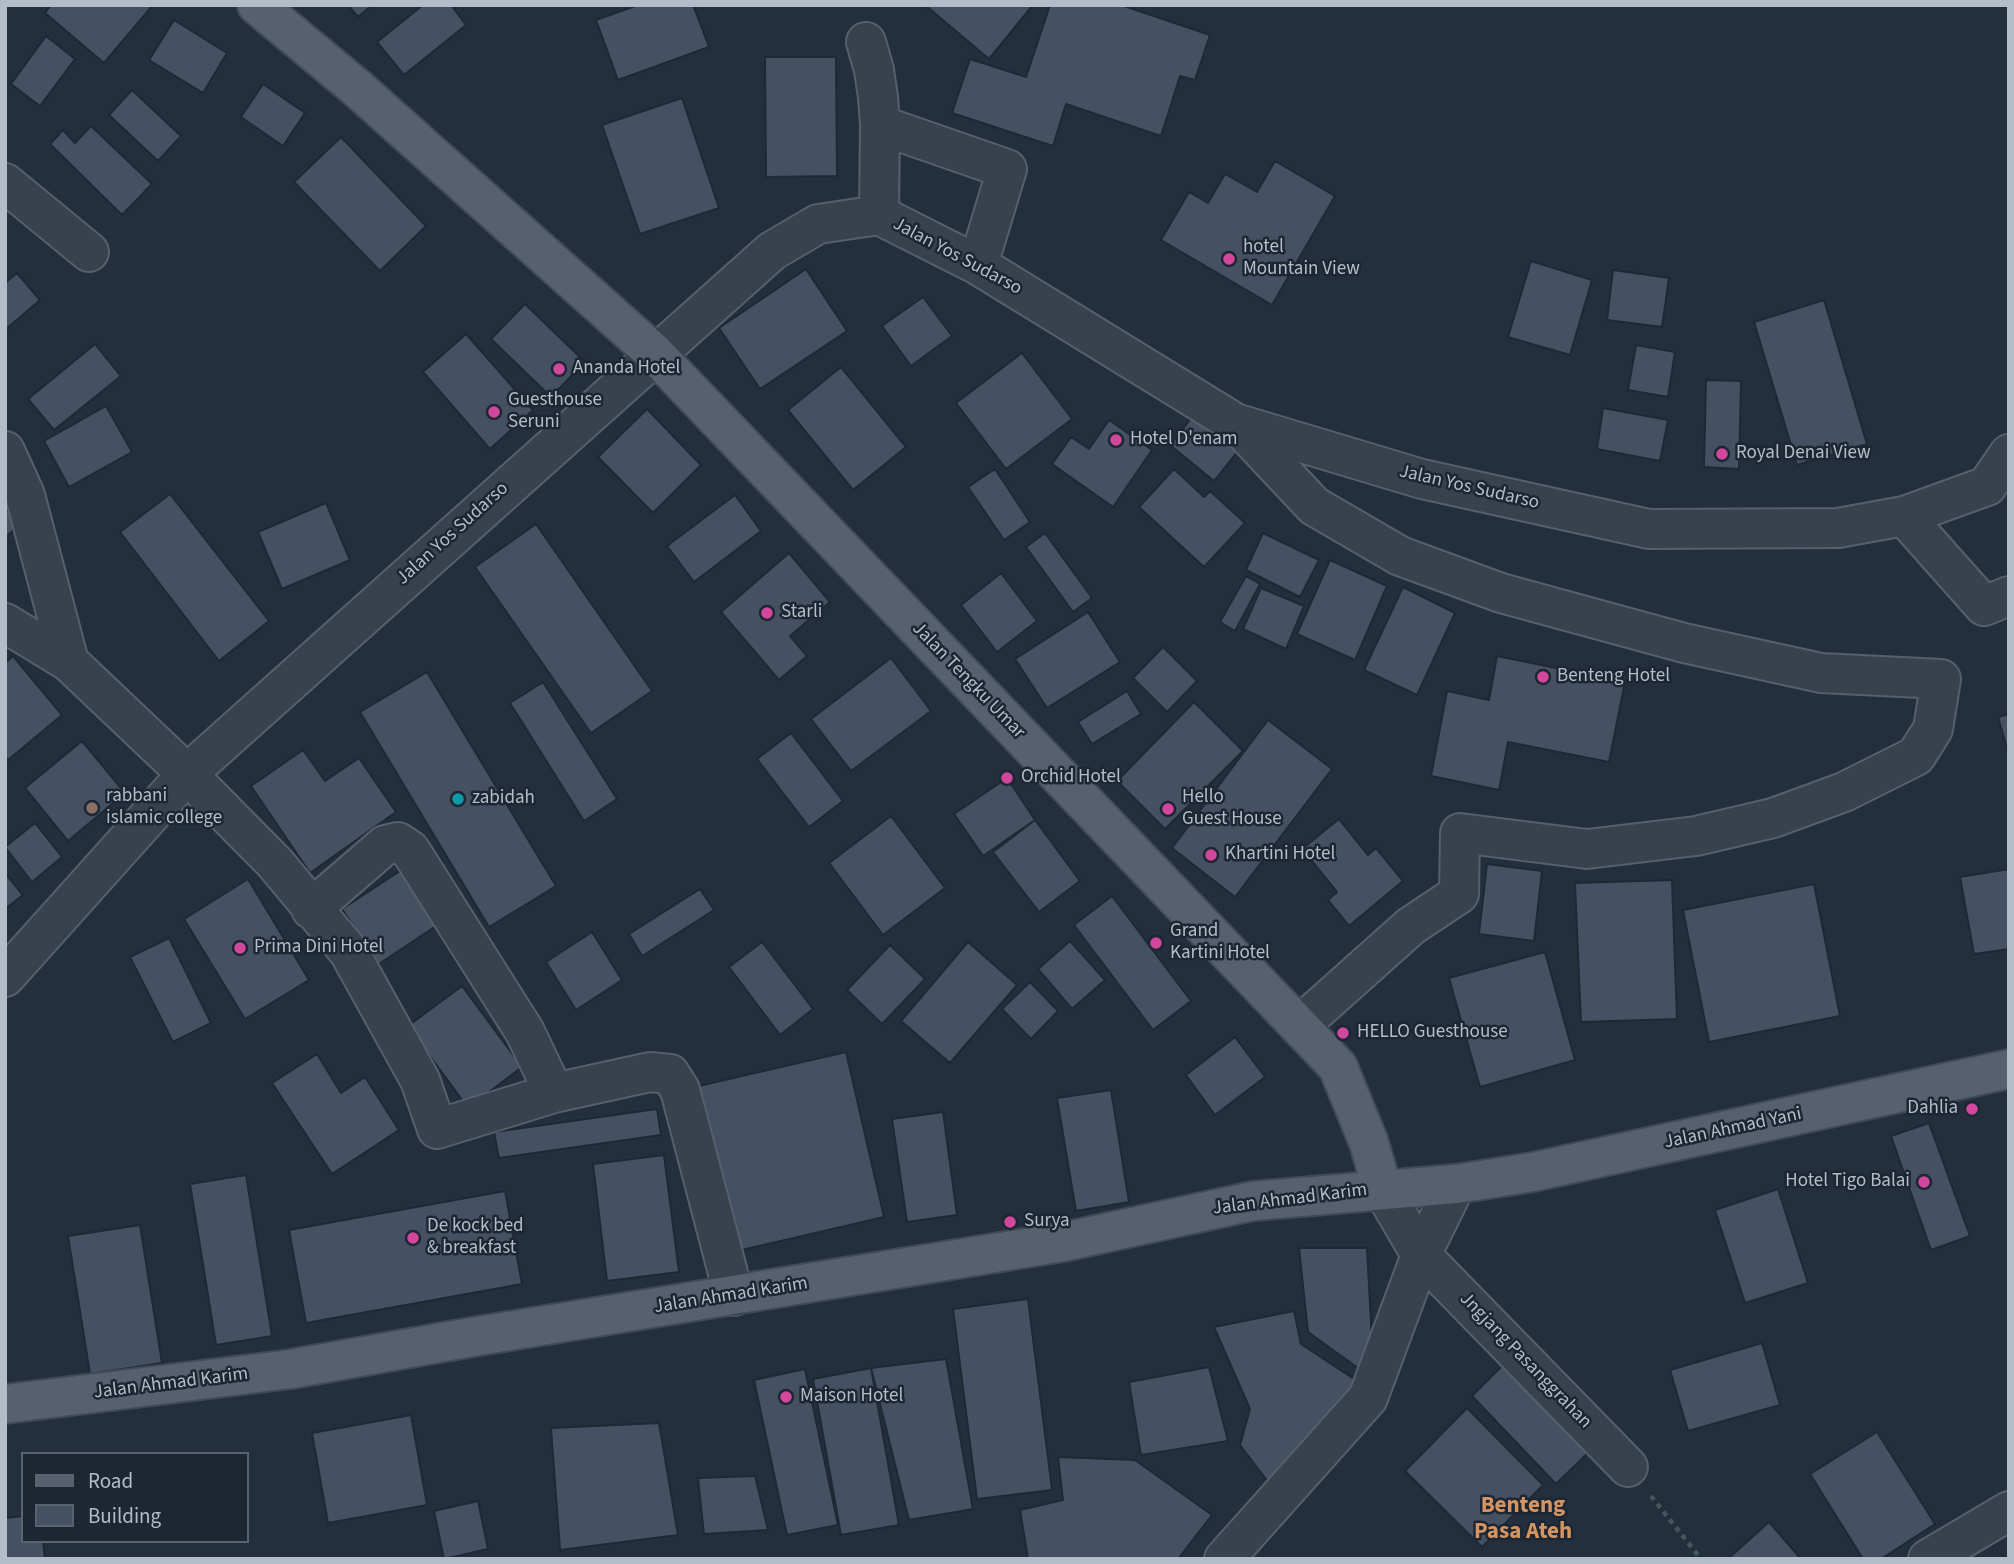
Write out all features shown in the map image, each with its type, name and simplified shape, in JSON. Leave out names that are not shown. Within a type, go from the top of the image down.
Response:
[{"type":"main road","name":"Jalan Tengku Umar","points":[[257,5],[357,88],[654,354],[1299,1026],[1338,1068],[1369,1143],[1382,1188]]},
{"type":"main road","name":"Jalan Ahmad Yani","points":[[1456,1184],[1533,1172],[2009,1069]]},
{"type":"main road","name":"Jalan Ahmad Karim","points":[[5,1404],[291,1369],[478,1336],[1063,1242],[1253,1201],[1382,1188],[1456,1184]]},
{"type":"street","points":[[866,42],[874,71],[880,125],[879,215]]},
{"type":"street","points":[[880,125],[1007,169],[978,265]]},
{"type":"street","points":[[5,183],[89,252]]},
{"type":"street","name":"Jalan Yos Sudarso","points":[[5,977],[187,774],[772,251],[818,224],[879,215],[978,265],[1235,423],[1422,479],[1649,529],[1838,528],[1904,516],[1987,486],[2009,454]]},
{"type":"street","points":[[1235,423],[1314,506],[1400,556],[1501,593],[1684,643],[1821,673],[1941,679],[1933,729],[1916,757],[1844,792],[1773,818],[1696,836],[1587,849],[1460,833],[1459,894],[1410,926],[1299,1026]]},
{"type":"street","points":[[5,451],[26,495],[69,662]]},
{"type":"street","points":[[1904,516],[1984,606],[2009,596]]},
{"type":"street","points":[[5,623],[69,662],[187,774],[275,863],[349,952],[420,1080],[437,1129],[554,1093],[650,1072],[670,1074],[680,1090],[734,1296]]},
{"type":"street","points":[[311,909],[385,845],[398,842],[410,850],[524,1032],[554,1093]]},
{"type":"street","points":[[1224,1559],[1368,1398],[1421,1255],[1456,1184]]},
{"type":"street","name":"Jngjang Pasanggrahan","points":[[1382,1188],[1421,1255],[1628,1467]]},
{"type":"street","points":[[1928,1559],[2009,1511]]},
{"type":"path","points":[[1628,1467],[1701,1559]]},
{"type":"building","points":[[51,5],[153,5],[104,63],[45,13]]},
{"type":"building","points":[[348,5],[372,5],[358,17]]},
{"type":"building","points":[[423,5],[451,5],[466,25],[404,75],[377,42]]},
{"type":"building","points":[[638,5],[693,5],[709,47],[618,80],[596,20]]},
{"type":"building","points":[[925,5],[1033,5],[989,59]]},
{"type":"building","points":[[1050,5],[1121,5],[1210,35],[1195,80],[1180,76],[1161,136],[1066,104],[1053,146],[952,113],[970,59],[1026,77]]},
{"type":"building","points":[[174,20],[227,53],[203,93],[149,60]]},
{"type":"building","points":[[46,36],[75,59],[40,106],[11,84]]},
{"type":"building","points":[[765,57],[836,57],[837,176],[766,177]]},
{"type":"building","points":[[263,84],[305,113],[283,146],[241,117]]},
{"type":"building","points":[[132,90],[181,136],[158,161],[109,115]]},
{"type":"building","points":[[682,98],[719,208],[640,234],[602,125]]},
{"type":"building","points":[[91,126],[152,184],[122,215],[50,144],[63,130],[75,143]]},
{"type":"building","points":[[341,137],[426,226],[380,271],[294,182]]},
{"type":"building","points":[[1275,161],[1335,196],[1272,305],[1161,240],[1189,192],[1208,203],[1225,174],[1257,192]]},
{"type":"building","points":[[1531,261],[1592,280],[1570,355],[1508,337]]},
{"type":"building","points":[[806,269],[847,331],[760,389],[719,328]]},
{"type":"building","points":[[1613,270],[1669,278],[1662,327],[1607,320]]},
{"type":"building","points":[[17,273],[40,300],[5,330],[5,283]]},
{"type":"building","points":[[923,297],[952,336],[911,366],[882,326]]},
{"type":"building","points":[[1824,300],[1867,444],[1797,465],[1754,322]]},
{"type":"building","points":[[525,304],[585,362],[551,397],[491,339]]},
{"type":"building","points":[[466,334],[533,410],[490,449],[423,372]]},
{"type":"building","points":[[95,344],[121,376],[54,430],[28,399]]},
{"type":"building","points":[[1636,345],[1675,352],[1668,397],[1628,390]]},
{"type":"building","points":[[1022,353],[1072,419],[1006,469],[956,403]]},
{"type":"building","points":[[841,367],[906,447],[853,490],[788,410]]},
{"type":"building","points":[[1706,380],[1741,381],[1739,469],[1704,467]]},
{"type":"building","points":[[106,406],[132,452],[69,487],[44,441]]},
{"type":"building","points":[[1603,408],[1668,420],[1660,461],[1597,449]]},
{"type":"building","points":[[647,409],[701,465],[653,513],[598,457]]},
{"type":"building","points":[[1194,415],[1238,451],[1214,481],[1170,445]]},
{"type":"building","points":[[1109,420],[1152,450],[1113,507],[1052,464],[1071,437],[1089,449]]},
{"type":"building","points":[[995,469],[1030,522],[1004,540],[968,487]]},
{"type":"building","points":[[1174,469],[1204,497],[1210,491],[1245,523],[1204,567],[1139,507]]},
{"type":"building","points":[[170,494],[269,621],[219,661],[120,532]]},
{"type":"building","points":[[735,495],[761,531],[694,582],[667,546]]},
{"type":"building","points":[[326,503],[350,560],[282,589],[258,532]]},
{"type":"building","points":[[5,508],[21,523],[5,538]]},
{"type":"building","points":[[536,524],[652,691],[591,733],[475,567]]},
{"type":"building","points":[[1045,533],[1092,598],[1073,612],[1026,547]]},
{"type":"building","points":[[1263,533],[1319,560],[1300,597],[1246,570]]},
{"type":"building","points":[[789,553],[830,602],[790,636],[807,656],[779,680],[721,612]]},
{"type":"building","points":[[1330,560],[1387,586],[1355,660],[1297,634]]},
{"type":"building","points":[[1001,573],[1037,621],[997,652],[961,605]]},
{"type":"building","points":[[1246,576],[1260,584],[1235,631],[1220,622]]},
{"type":"building","points":[[1403,587],[1455,613],[1417,695],[1364,670]]},
{"type":"building","points":[[1261,588],[1304,606],[1286,649],[1243,629]]},
{"type":"building","points":[[1088,612],[1120,662],[1047,708],[1015,659]]},
{"type":"building","points":[[1163,647],[1197,681],[1167,712],[1133,678]]},
{"type":"building","points":[[13,656],[62,715],[8,760],[5,757],[5,663]]},
{"type":"building","points":[[1497,656],[1625,682],[1609,762],[1508,742],[1499,790],[1431,776],[1447,691],[1489,700]]},
{"type":"building","points":[[891,658],[931,711],[851,771],[811,719]]},
{"type":"building","name":"zabidah","points":[[427,672],[556,886],[489,927],[360,712]]},
{"type":"building","points":[[543,682],[617,799],[584,821],[510,703]]},
{"type":"building","points":[[1127,691],[1141,714],[1092,744],[1078,722]]},
{"type":"building","points":[[1194,702],[1243,751],[1165,829],[1117,781]]},
{"type":"building","points":[[2009,714],[2009,755],[1998,717]]},
{"type":"building","points":[[1268,720],[1332,769],[1235,897],[1172,848]]},
{"type":"building","points":[[791,733],[843,801],[809,827],[757,759]]},
{"type":"building","points":[[82,741],[125,793],[68,841],[25,788]]},
{"type":"building","points":[[303,750],[325,781],[359,758],[396,812],[310,873],[251,786]]},
{"type":"building","points":[[1007,778],[1035,820],[983,856],[954,814]]},
{"type":"building","points":[[891,816],[945,888],[883,935],[829,863]]},
{"type":"building","points":[[1339,819],[1368,855],[1376,848],[1403,881],[1349,926],[1328,900],[1337,892],[1302,849]]},
{"type":"building","points":[[1035,820],[1080,881],[1039,912],[993,852]]},
{"type":"building","points":[[35,823],[62,857],[32,882],[5,847]]},
{"type":"building","points":[[1487,864],[1542,871],[1534,941],[1479,934]]},
{"type":"building","points":[[406,867],[442,922],[379,964],[342,909]]},
{"type":"building","points":[[2009,869],[2009,949],[1974,954],[1960,877]]},
{"type":"building","points":[[5,873],[23,895],[5,909]]},
{"type":"building","points":[[248,879],[309,980],[245,1019],[184,919]]},
{"type":"building","points":[[1672,880],[1677,1019],[1581,1022],[1575,883]]},
{"type":"building","points":[[1814,884],[1840,1016],[1709,1042],[1683,910]]},
{"type":"building","points":[[700,889],[714,910],[642,956],[629,934]]},
{"type":"building","points":[[1112,896],[1191,1001],[1153,1030],[1074,925]]},
{"type":"building","points":[[592,932],[622,980],[576,1010],[546,962]]},
{"type":"building","points":[[169,938],[211,1023],[173,1042],[130,957]]},
{"type":"building","points":[[1070,941],[1105,980],[1072,1009],[1038,969]]},
{"type":"building","points":[[762,942],[813,1009],[780,1035],[729,967]]},
{"type":"building","points":[[968,942],[1017,985],[950,1063],[901,1021]]},
{"type":"building","points":[[890,945],[925,979],[882,1024],[847,990]]},
{"type":"building","points":[[1545,952],[1575,1060],[1480,1087],[1449,978]]},
{"type":"building","points":[[1030,982],[1058,1011],[1031,1039],[1002,1009]]},
{"type":"building","points":[[462,986],[522,1067],[468,1108],[408,1026]]},
{"type":"building","points":[[1235,1037],[1265,1077],[1215,1115],[1186,1075]]},
{"type":"building","points":[[846,1052],[884,1217],[729,1253],[690,1088]]},
{"type":"building","points":[[317,1054],[341,1093],[365,1077],[399,1130],[332,1174],[272,1083]]},
{"type":"building","points":[[1111,1090],[1129,1202],[1076,1211],[1057,1098]]},
{"type":"building","points":[[657,1109],[661,1135],[499,1158],[494,1132]]},
{"type":"building","points":[[943,1112],[957,1215],[907,1222],[892,1119]]},
{"type":"building","points":[[1929,1123],[1970,1236],[1931,1250],[1891,1136]]},
{"type":"building","points":[[664,1155],[679,1272],[607,1281],[593,1164]]},
{"type":"building","points":[[246,1175],[272,1336],[216,1345],[190,1184]]},
{"type":"building","points":[[1778,1189],[1808,1283],[1745,1303],[1715,1210]]},
{"type":"building","points":[[505,1191],[522,1284],[306,1323],[289,1230]]},
{"type":"building","points":[[140,1225],[162,1363],[90,1374],[68,1236]]},
{"type":"building","points":[[1299,1248],[1367,1248],[1373,1360],[1369,1376],[1308,1332]]},
{"type":"building","points":[[1028,1299],[1052,1490],[977,1499],[953,1309]]},
{"type":"building","points":[[1294,1311],[1301,1344],[1357,1381],[1272,1487],[1240,1445],[1250,1409],[1214,1327]]},
{"type":"building","points":[[1762,1343],[1780,1405],[1688,1431],[1670,1370]]},
{"type":"building","points":[[1511,1357],[1596,1445],[1556,1484],[1472,1396]]},
{"type":"building","points":[[946,1359],[973,1509],[909,1520],[871,1368]]},
{"type":"building","points":[[1209,1367],[1228,1441],[1141,1455],[1129,1382]]},
{"type":"building","points":[[871,1368],[899,1525],[841,1535],[813,1379]]},
{"type":"building","points":[[805,1369],[838,1525],[787,1535],[754,1380]]},
{"type":"building","points":[[1467,1408],[1543,1485],[1482,1547],[1405,1471]]},
{"type":"building","points":[[411,1415],[427,1505],[328,1523],[312,1433]]},
{"type":"building","points":[[659,1423],[678,1535],[560,1550],[551,1428]]},
{"type":"building","points":[[1877,1432],[1935,1524],[1881,1559],[1863,1559],[1810,1474]]},
{"type":"building","points":[[1058,1457],[1135,1460],[1212,1515],[1178,1559],[1028,1559],[1020,1510],[1063,1500]]},
{"type":"building","points":[[755,1476],[768,1530],[704,1534],[698,1478]]},
{"type":"building","points":[[478,1501],[488,1549],[444,1559],[434,1511]]},
{"type":"building","points":[[21,1516],[21,1543],[43,1543],[45,1559],[5,1559],[5,1518]]},
{"type":"building","points":[[1769,1522],[1801,1559],[1729,1558]]},
{"type":"place","name":"hotel Mountain View","points":[[1229,259]]},
{"type":"place","name":"Ananda Hotel","points":[[559,369]]},
{"type":"place","name":"Guesthouse Seruni","points":[[494,412]]},
{"type":"place","name":"Hotel D'enam","points":[[1116,440]]},
{"type":"place","name":"Royal Denai View","points":[[1722,454]]},
{"type":"place","name":"Starli","points":[[767,613]]},
{"type":"place","name":"Benteng Hotel","points":[[1543,677]]},
{"type":"place","name":"Orchid Hotel","points":[[1007,778]]},
{"type":"place","name":"zabidah","points":[[458,799]]},
{"type":"place","name":"rabbani islamic college","points":[[92,808]]},
{"type":"place","name":"Hello Guest House","points":[[1168,809]]},
{"type":"place","name":"Khartini Hotel","points":[[1211,855]]},
{"type":"place","name":"Grand Kartini Hotel","points":[[1156,943]]},
{"type":"place","name":"Prima Dini Hotel","points":[[240,948]]},
{"type":"place","name":"HELLO Guesthouse","points":[[1343,1033]]},
{"type":"place","name":"Dahlia","points":[[1972,1109]]},
{"type":"place","name":"Hotel Tigo Balai","points":[[1924,1182]]},
{"type":"place","name":"Surya","points":[[1010,1222]]},
{"type":"place","name":"De kock bed & breakfast","points":[[413,1238]]},
{"type":"place","name":"Maison Hotel","points":[[786,1397]]},
{"type":"district","name":"Benteng Pasa Ateh","points":[[1523,1520]]}]
